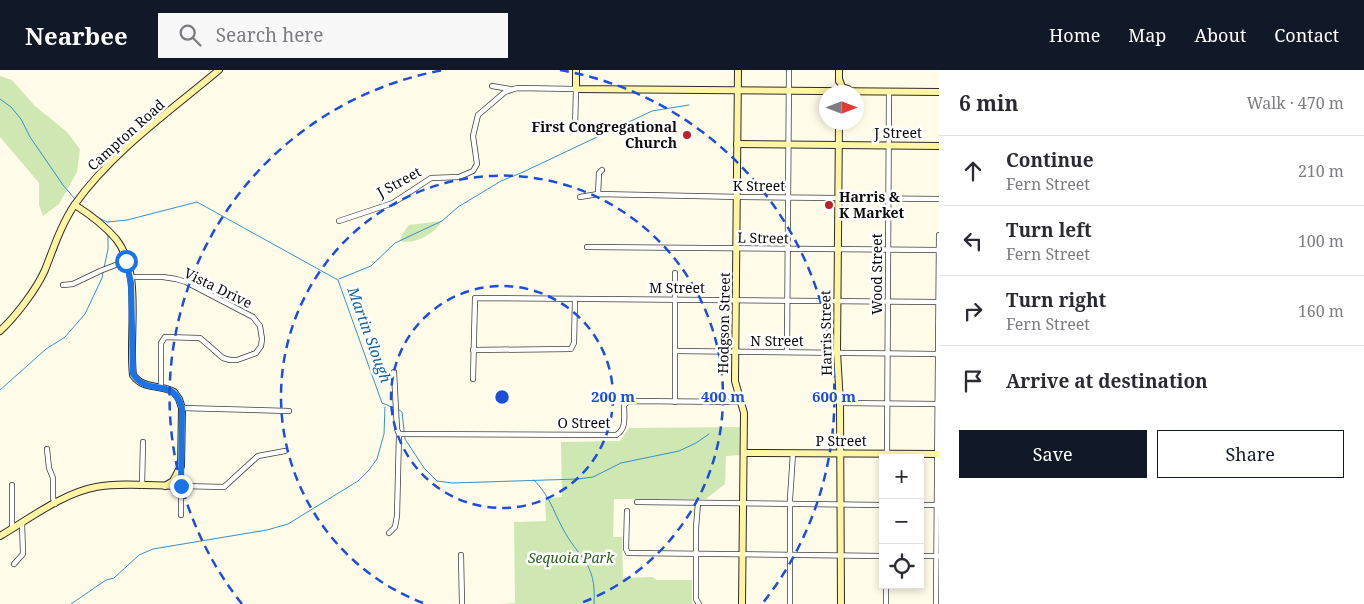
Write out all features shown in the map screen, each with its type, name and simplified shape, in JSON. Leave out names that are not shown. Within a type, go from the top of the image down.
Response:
[{"type":"street","name":"Campton Road","points":[[0,331],[25,301],[42,276],[57,236],[75,205],[95,178],[112,161],[219,70]]},
{"type":"street","points":[[575,128],[576,70]]},
{"type":"street","name":"Hodgson Street","points":[[738,70],[735,381],[744,413],[742,604]]},
{"type":"street","points":[[788,352],[789,70]]},
{"type":"street","points":[[839,70],[839,85]]},
{"type":"street","points":[[839,79],[841,85]]},
{"type":"street","points":[[492,86],[514,89],[819,91]]},
{"type":"street","name":"J Street","points":[[339,221],[393,202],[431,178],[458,177],[473,171],[477,164],[474,136],[478,115],[505,92],[514,89]]},
{"type":"street","points":[[864,91],[939,92]]},
{"type":"street","name":"Wood Street","points":[[887,454],[889,91]]},
{"type":"street","name":"Harris Street","points":[[839,130],[837,352],[840,403],[841,604]]},
{"type":"street","name":"J Street","points":[[737,144],[939,146]]},
{"type":"street","points":[[598,194],[599,173],[602,170]]},
{"type":"street","name":"K Street","points":[[580,197],[598,194],[939,199]]},
{"type":"street","points":[[75,205],[115,238],[126,261],[130,277],[133,374],[143,385],[174,392],[179,399],[182,408],[181,515]]},
{"type":"street","points":[[936,604],[938,556],[939,235]]},
{"type":"street","name":"L Street","points":[[587,247],[939,250]]},
{"type":"street","points":[[63,285],[73,284],[126,261]]},
{"type":"street","points":[[675,273],[675,402]]},
{"type":"street","name":"Vista Drive","points":[[130,277],[163,277],[186,282],[253,317],[260,326],[262,339],[259,349],[256,353],[237,360],[223,358],[200,338],[165,337],[161,343],[162,388]]},
{"type":"street","name":"M Street","points":[[473,350],[475,298],[939,302]]},
{"type":"street","points":[[473,379],[473,350],[568,350],[574,347],[575,299]]},
{"type":"street","name":"N Street","points":[[675,351],[938,354]]},
{"type":"street","points":[[389,533],[395,527],[397,516],[399,434],[397,429],[394,372]]},
{"type":"street","name":"O Street","points":[[399,434],[616,435],[621,432],[624,426],[626,402],[741,402]]},
{"type":"street","points":[[840,403],[938,404]]},
{"type":"street","points":[[182,408],[289,410]]},
{"type":"street","points":[[142,486],[143,442]]},
{"type":"street","points":[[47,449],[49,468],[53,478],[53,498],[55,504]]},
{"type":"street","points":[[0,536],[79,492],[96,487],[224,487],[258,456],[285,450]]},
{"type":"street","name":"P Street","points":[[744,453],[879,456]]},
{"type":"street","points":[[790,604],[792,453]]},
{"type":"street","name":"P Street","points":[[924,455],[938,454]]},
{"type":"street","points":[[165,486],[173,480],[181,466]]},
{"type":"street","points":[[12,485],[12,529]]},
{"type":"street","points":[[637,502],[879,505]]},
{"type":"street","points":[[698,503],[696,598],[699,604]]},
{"type":"street","points":[[924,505],[938,505]]},
{"type":"street","points":[[627,511],[626,549],[628,553],[879,556]]},
{"type":"street","points":[[14,564],[22,554],[22,523]]},
{"type":"street","points":[[461,555],[462,604]]},
{"type":"street","points":[[924,556],[938,556]]},
{"type":"street","points":[[886,589],[886,604]]},
{"type":"green space","points":[[0,76],[12,80],[35,106],[67,132],[80,149],[77,172],[59,204],[43,216],[39,205],[39,183],[0,137]]},
{"type":"green space","points":[[442,221],[429,234],[418,240],[400,241],[409,225]]},
{"type":"green space","name":"Sequoia Park","points":[[740,427],[740,455],[726,456],[725,484],[706,499],[614,499],[613,537],[622,537],[623,578],[652,577],[657,580],[692,580],[692,604],[502,604],[515,603],[514,522],[546,521],[545,498],[562,497],[561,442],[620,441],[629,428]]},
{"type":"waterway","name":"Martin Slough","points":[[0,99],[11,107],[21,119],[30,137],[75,199]]},
{"type":"waterway","points":[[339,279],[371,266],[395,243],[442,221],[458,207],[501,181],[652,111],[689,105]]},
{"type":"waterway","name":"Martin Slough","points":[[97,217],[107,222],[127,220],[197,202],[338,280],[382,403],[394,408]]},
{"type":"waterway","points":[[104,268],[108,249],[108,235]]},
{"type":"waterway","points":[[0,390],[46,349],[65,337],[85,314],[103,272]]},
{"type":"waterway","points":[[71,604],[106,580],[114,578],[139,555],[153,549],[267,530],[288,524],[358,481],[377,459],[384,434],[385,407]]},
{"type":"waterway","name":"Martin Slough","points":[[398,409],[402,412],[405,439],[424,468],[437,481],[452,483],[593,477],[621,463],[679,451],[709,434]]},
{"type":"waterway","points":[[534,480],[547,497],[568,538],[589,569],[593,578],[594,604]]},
{"type":"place","name":"First Congregational Church","points":[[687,135]]},
{"type":"place","name":"Harris & K Market","points":[[829,205]]},
{"type":"route","points":[[126,261],[131,283],[133,374],[143,385],[170,390],[179,399],[182,408],[181,486]]}]
